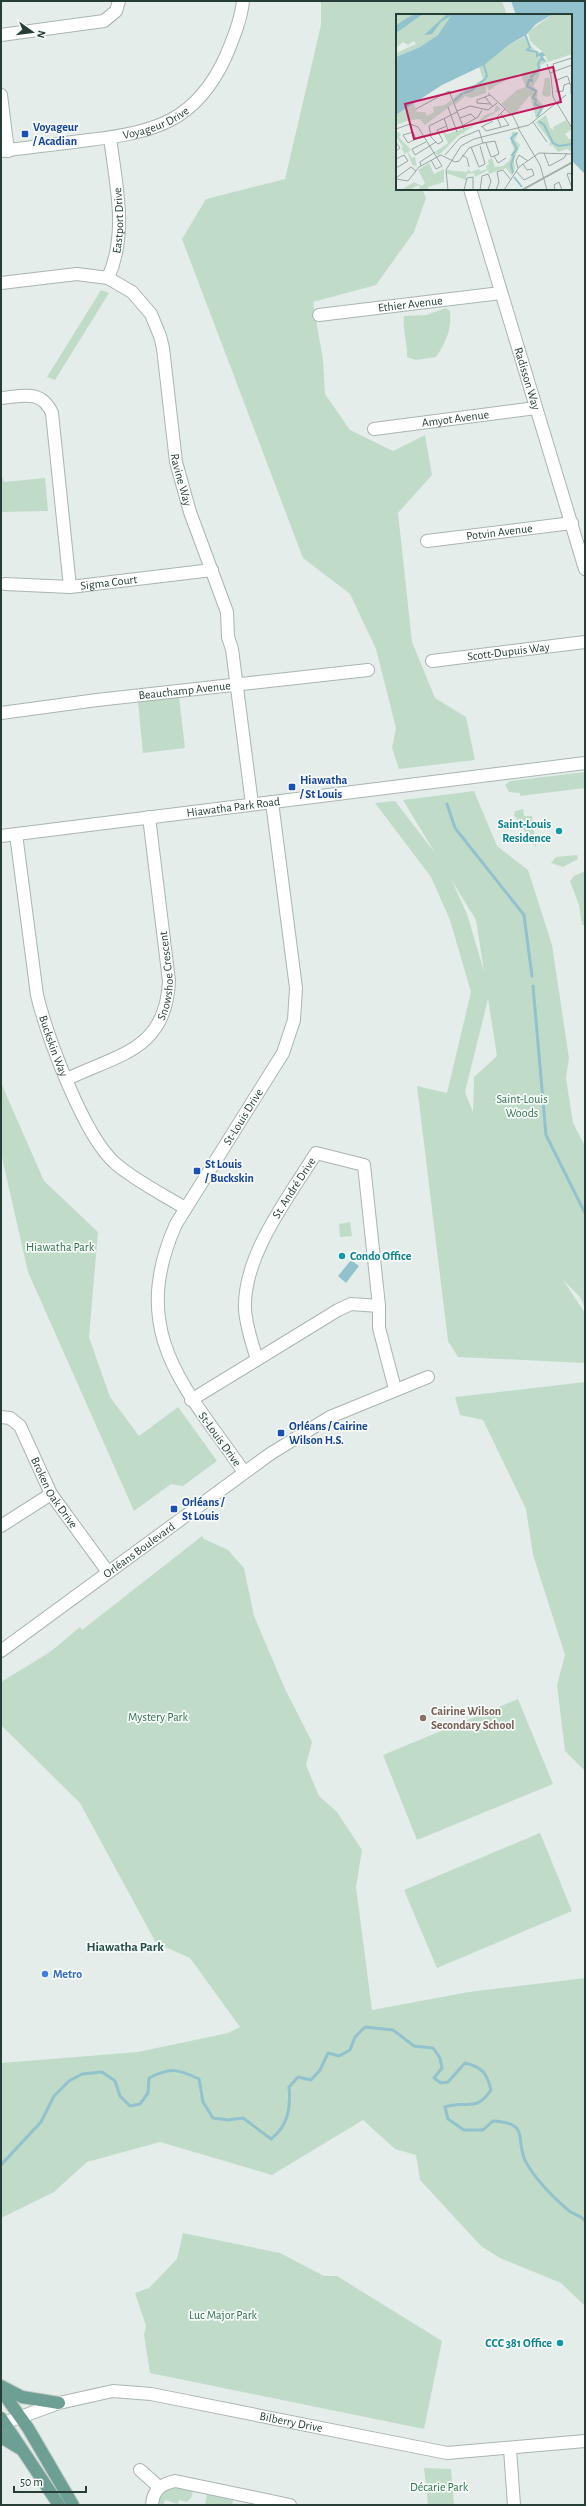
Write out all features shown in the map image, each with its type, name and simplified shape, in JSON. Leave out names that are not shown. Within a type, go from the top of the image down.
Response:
[{"type":"main road","points":[[1,2386],[22,2398],[58,2403]]},
{"type":"main road","points":[[1,2390],[21,2417],[67,2491],[73,2505]]},
{"type":"main road","points":[[2,2422],[59,2505]]},
{"type":"main road","points":[[1,2437],[22,2452]]},
{"type":"street","points":[[1,35],[104,21],[116,11],[119,1]]},
{"type":"street","name":"Voyageur Drive","points":[[4,151],[136,134],[171,121],[205,92],[218,73],[227,52],[243,1]]},
{"type":"street","points":[[1,95],[4,151]]},
{"type":"street","name":"Eastport Drive","points":[[108,278],[118,251],[120,223],[110,138]]},
{"type":"street","name":"Radisson Way","points":[[470,190],[585,569]]},
{"type":"street","name":"Ravine Way","points":[[1,283],[77,274],[108,278],[124,286],[139,298],[156,324],[163,348],[172,436],[176,447],[175,456],[184,494],[227,612],[228,637],[237,684],[252,804]]},
{"type":"street","name":"Ethier Avenue","points":[[319,315],[501,293]]},
{"type":"street","points":[[1,398],[34,396],[45,401],[52,413],[70,587]]},
{"type":"street","name":"Amyot Avenue","points":[[374,430],[536,408]]},
{"type":"street","name":"Potvin Avenue","points":[[427,541],[572,524]]},
{"type":"street","name":"Sigma Court","points":[[5,584],[70,587],[212,570]]},
{"type":"street","name":"Scott-Dupuis Way","points":[[432,661],[585,642]]},
{"type":"street","name":"Beauchamp Avenue","points":[[1,713],[237,684],[368,670]]},
{"type":"street","name":"Hiawatha Park Road","points":[[1,836],[585,763]]},
{"type":"street","name":"St-Louis Drive","points":[[244,1472],[191,1400],[170,1362],[163,1341],[158,1296],[165,1251],[185,1208],[278,1062],[292,1031],[296,1005],[296,988],[272,802]]},
{"type":"street","name":"Snowshoe Crescent","points":[[67,1079],[133,1050],[151,1035],[164,1015],[169,999],[170,981],[149,817]]},
{"type":"street","name":"Buckskin Way","points":[[16,834],[38,995],[46,1029],[67,1079],[97,1144],[106,1154],[130,1174],[185,1208]]},
{"type":"street","name":"St. André Drive","points":[[257,1359],[251,1343],[245,1310],[246,1287],[256,1254],[266,1234],[316,1153],[364,1165],[380,1328],[395,1389]]},
{"type":"street","points":[[191,1400],[338,1310],[351,1304],[379,1306]]},
{"type":"street","name":"Orléans Boulevard","points":[[1,1651],[244,1472],[330,1417],[395,1389],[428,1377]]},
{"type":"street","name":"Broken Oak Drive","points":[[1,1417],[10,1418],[20,1426],[51,1494],[108,1572]]},
{"type":"street","points":[[1,1526],[51,1494]]},
{"type":"street","name":"Bilberry Drive","points":[[2,2422],[21,2417],[58,2403],[113,2391],[151,2394],[447,2453],[510,2449],[585,2441]]},
{"type":"street","points":[[510,2449],[514,2505]]},
{"type":"street","points":[[140,2470],[159,2487]]},
{"type":"street","points":[[152,2505],[154,2494],[159,2487],[175,2481],[290,2505]]},
{"type":"green space","points":[[321,1],[502,1],[507,14],[396,14],[396,190],[422,190],[426,198],[414,232],[376,285],[313,302],[323,360],[325,394],[350,430],[393,451],[425,435],[432,475],[398,513],[412,642],[435,698],[466,717],[475,760],[399,769],[392,748],[396,728],[376,649],[350,594],[303,558],[182,239],[206,199],[285,179],[321,25]]},
{"type":"green space","points":[[101,290],[109,293],[55,380],[47,377]]},
{"type":"green space","points":[[446,308],[450,311],[449,330],[443,346],[436,357],[416,360],[407,357],[404,316],[426,315]]},
{"type":"green space","points":[[1,475],[4,482],[45,478],[48,511],[1,512]]},
{"type":"green space","points":[[179,697],[185,748],[143,753],[138,702]]},
{"type":"green space","points":[[585,772],[585,788],[520,796],[520,793],[509,792],[505,785],[510,781]]},
{"type":"green space","name":"Saint-Louis Woods","points":[[474,791],[497,846],[528,870],[552,945],[569,1058],[566,1078],[573,1123],[585,1146],[585,1308],[580,1297],[563,1280],[585,1313],[585,1363],[458,1357],[448,1341],[417,1086],[447,1093],[471,992],[450,920],[431,877],[375,803],[395,801],[435,853],[403,800]],"holes":[[[452,881],[476,920],[484,971],[467,914]],[[488,999],[497,1056],[474,1077],[473,1112],[465,1092]]]},
{"type":"green space","points":[[523,809],[524,816],[532,816],[536,848],[514,815],[515,811]]},
{"type":"green space","points":[[577,855],[578,859],[563,867],[551,863],[556,857]]},
{"type":"green space","points":[[585,871],[585,925],[582,925],[579,905],[570,881],[574,876]]},
{"type":"green space","name":"Hiawatha Park","points":[[1,1083],[44,1181],[98,1232],[89,1337],[110,1397],[139,1436],[178,1407],[217,1461],[183,1486],[171,1484],[134,1511],[28,1272],[1,1153]]},
{"type":"green space","points":[[350,1222],[352,1236],[340,1237],[339,1224]]},
{"type":"green space","points":[[585,1382],[585,1771],[565,1751],[557,1685],[565,1655],[533,1555],[526,1509],[483,1420],[460,1415],[455,1397]]},
{"type":"green space","name":"Mystery Park","points":[[202,1536],[204,1539],[228,1550],[244,1568],[254,1616],[285,1689],[312,1742],[306,1765],[319,1796],[337,1812],[362,1850],[356,1887],[372,2010],[469,1992],[585,1978],[585,2306],[561,2283],[500,2258],[481,2246],[420,2180],[416,2155],[395,2149],[363,2120],[272,2175],[160,2142],[87,2162],[54,2192],[1,2218],[1,2063],[138,2052],[228,2033],[240,2027],[190,1958],[156,1943],[80,1803],[1,1725],[1,1682],[50,1652],[80,1627],[82,1630]]},
{"type":"green space","points":[[518,1699],[553,1784],[417,1840],[383,1755]]},
{"type":"green space","points":[[540,1833],[572,1911],[437,1968],[404,1890]]},
{"type":"green space","name":"Luc Major Park","points":[[183,2233],[280,2253],[324,2276],[337,2276],[442,2341],[424,2429],[150,2373],[144,2335],[146,2326],[135,2293],[149,2288],[177,2259]]},
{"type":"green space","name":"Décarie Park","points":[[424,2468],[451,2469],[454,2505],[428,2505]]},
{"type":"green space","points":[[176,2487],[193,2491],[191,2498],[187,2502],[179,2500],[178,2504],[165,2500],[163,2505],[158,2505],[160,2498],[164,2493],[169,2489]]},
{"type":"green space","points":[[207,2494],[233,2500],[232,2505],[205,2504]]},
{"type":"water","points":[[511,1],[585,1],[585,174],[572,161],[572,14],[516,14]]},
{"type":"water","points":[[351,1260],[359,1266],[346,1283],[338,1276]]},
{"type":"waterway","points":[[447,804],[455,828],[524,915],[532,976]]},
{"type":"waterway","points":[[533,986],[546,1135],[585,1213]]},
{"type":"waterway","points":[[1,2165],[41,2122],[54,2096],[69,2081],[82,2074],[102,2072],[115,2081],[120,2096],[130,2106],[140,2104],[148,2093],[149,2078],[163,2072],[180,2071],[199,2079],[203,2102],[213,2118],[228,2120],[243,2118],[271,2139],[277,2134],[285,2122],[289,2109],[289,2087],[298,2077],[311,2080],[320,2070],[328,2053],[339,2056],[350,2050],[355,2037],[365,2027],[393,2030],[414,2046],[433,2048],[440,2058],[442,2068],[434,2078],[441,2083],[448,2082],[465,2063],[480,2069],[488,2079],[491,2090],[480,2102],[475,2104],[459,2104],[445,2107],[448,2119],[464,2130],[483,2130],[493,2121],[505,2122],[513,2125],[518,2129],[520,2135],[523,2156],[536,2177],[562,2205],[585,2221]]},
{"type":"place","name":"Voyageur / Acadian","points":[[25,134]]},
{"type":"place","name":"Hiawatha / St Louis","points":[[292,787]]},
{"type":"place","name":"Saint-Louis Residence","points":[[559,831]]},
{"type":"place","name":"St Louis / Buckskin","points":[[197,1171]]},
{"type":"place","name":"Condo Office","points":[[342,1256]]},
{"type":"place","name":"Orléans / Cairine Wilson H.S.","points":[[281,1433]]},
{"type":"place","name":"Orléans / St Louis","points":[[174,1509]]},
{"type":"place","name":"Cairine Wilson Secondary School","points":[[423,1718]]},
{"type":"place","name":"Metro","points":[[45,1974]]},
{"type":"place","name":"CCC 381 Office","points":[[560,2343]]},
{"type":"district","name":"Hiawatha Park","points":[[125,1947]]}]
